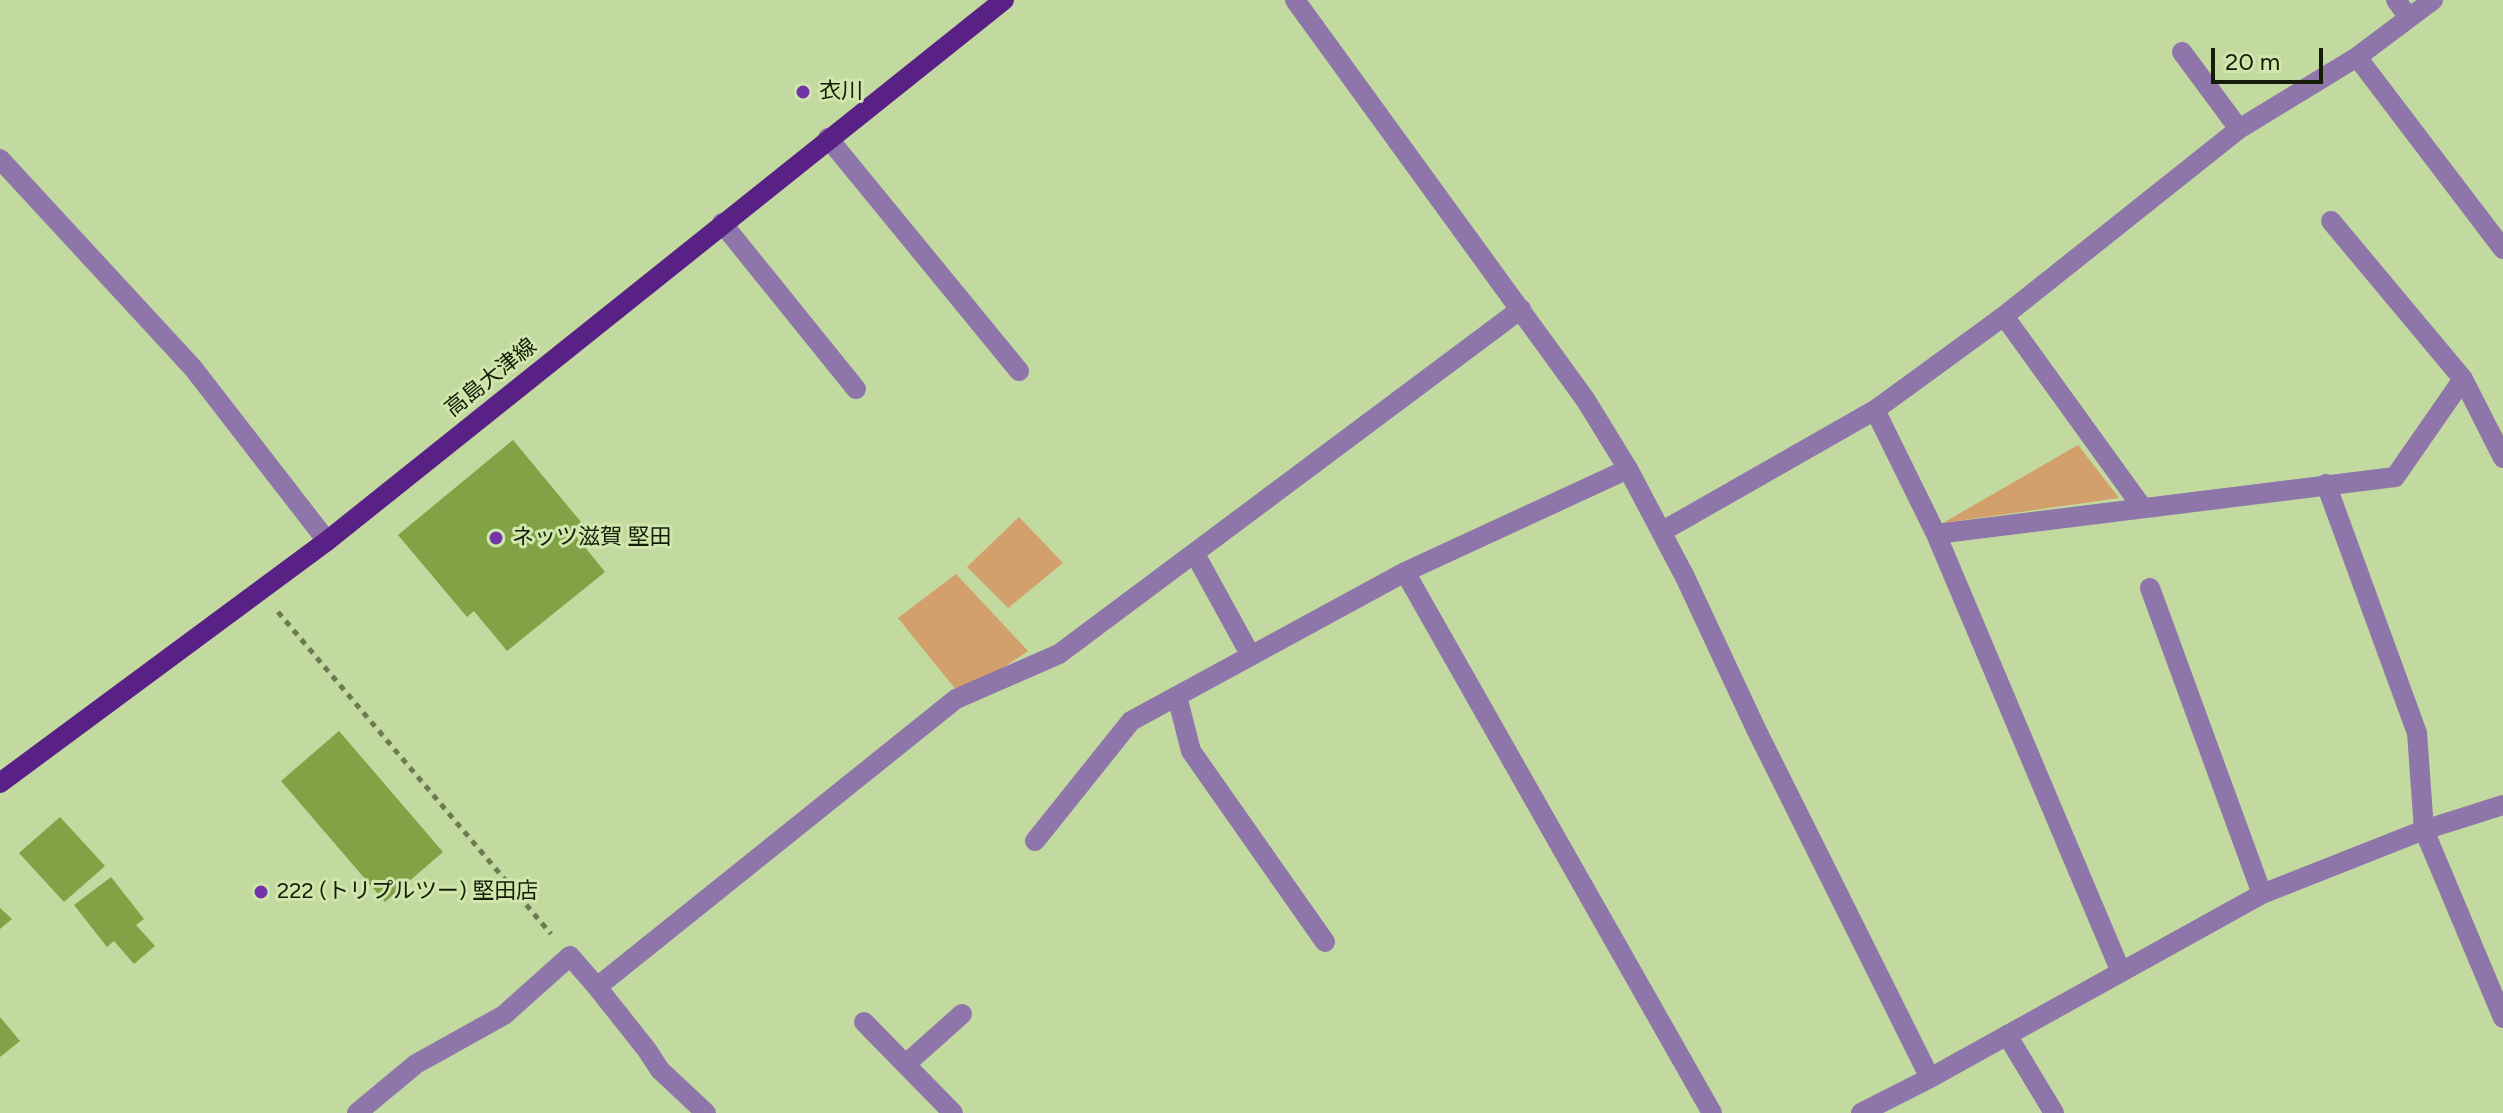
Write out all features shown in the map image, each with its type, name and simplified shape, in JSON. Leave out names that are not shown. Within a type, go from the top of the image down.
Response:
[{"type":"main road","name":"高島大津線","points":[[0,783],[327,541],[1004,0]]},
{"type":"street","points":[[1295,0],[1585,399],[1628,469],[1930,1078]]},
{"type":"street","points":[[2396,0],[2409,18]]},
{"type":"street","points":[[1661,532],[1875,410],[2004,316],[2239,129],[2357,57],[2433,0]]},
{"type":"street","points":[[2182,52],[2239,129]]},
{"type":"street","points":[[2357,57],[2503,249]]},
{"type":"street","points":[[828,138],[1019,371]]},
{"type":"street","points":[[0,159],[193,368],[327,541]]},
{"type":"street","points":[[2331,221],[2463,379],[2503,458]]},
{"type":"street","points":[[722,223],[856,389]]},
{"type":"street","points":[[597,987],[956,699],[1059,654],[1521,309]]},
{"type":"street","points":[[2004,316],[2142,507]]},
{"type":"street","points":[[1936,534],[2395,477],[2463,379]]},
{"type":"street","points":[[1875,410],[1936,534],[2121,972]]},
{"type":"street","points":[[1035,841],[1131,721],[1405,572],[1628,469]]},
{"type":"street","points":[[2326,484],[2417,733],[2424,830],[2503,1018]]},
{"type":"street","points":[[1195,554],[1251,656]]},
{"type":"street","points":[[1405,572],[1712,1113]]},
{"type":"street","points":[[2150,588],[2262,894]]},
{"type":"street","points":[[1177,696],[1191,751],[1325,942]]},
{"type":"street","points":[[1861,1113],[2262,894],[2424,830],[2503,805]]},
{"type":"street","points":[[357,1113],[416,1064],[504,1015],[570,956],[660,1070],[706,1113]]},
{"type":"street","points":[[906,1064],[962,1014]]},
{"type":"street","points":[[864,1022],[953,1113]]},
{"type":"street","points":[[2007,1035],[2054,1113]]},
{"type":"path","points":[[259,590],[570,956]]},
{"type":"shaded area","points":[[2078,445],[2119,498],[1943,523]]},
{"type":"shaded area","points":[[1019,517],[1063,563],[1008,608],[967,567]]},
{"type":"shaded area","points":[[956,574],[1028,651],[961,696],[898,618]]},
{"type":"building","points":[[513,440],[581,522],[571,530],[605,572],[507,651],[474,611],[467,617],[398,535]]},
{"type":"building","points":[[339,731],[443,852],[385,902],[281,781]]},
{"type":"building","points":[[60,817],[105,866],[64,902],[19,853]]},
{"type":"building","points":[[111,877],[144,919],[136,925],[155,946],[134,964],[114,941],[107,947],[74,905]]},
{"type":"building","points":[[0,908],[12,919],[0,929]]},
{"type":"building","points":[[0,1017],[20,1041],[0,1057]]},
{"type":"place","name":"衣川","points":[[803,92]]},
{"type":"place","name":"ネッツ滋賀 堅田","points":[[496,538]]},
{"type":"place","name":"222 (トリプルツー) 堅田店","points":[[261,892]]}]
